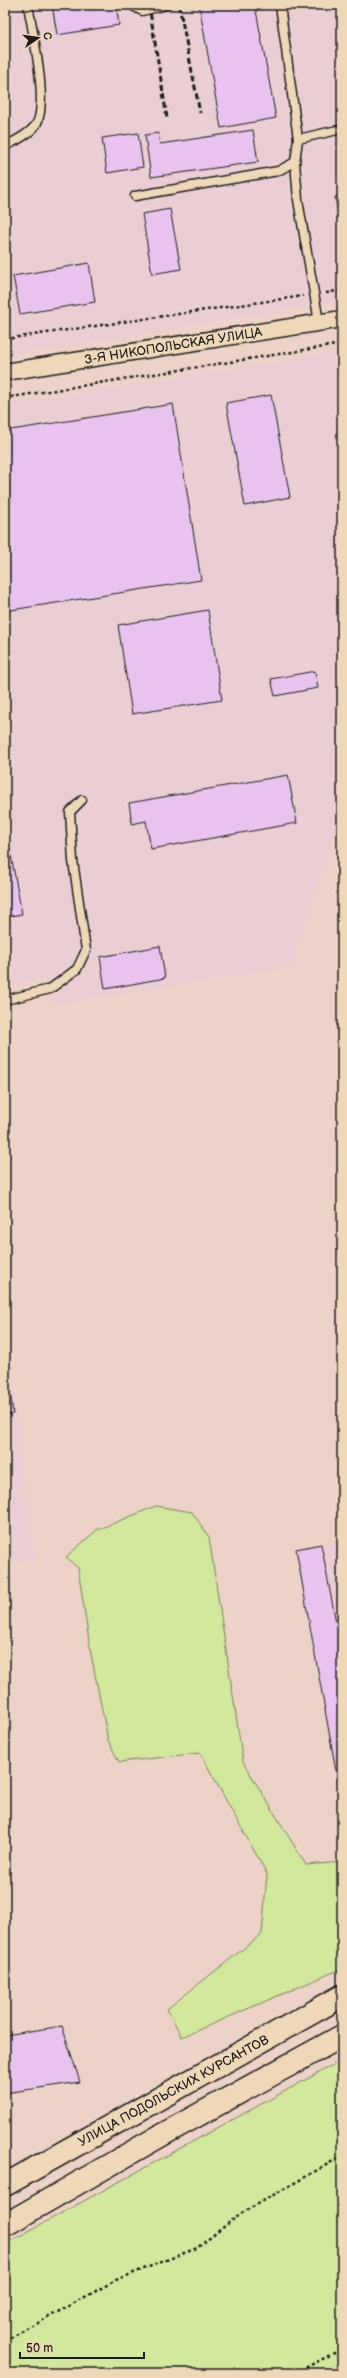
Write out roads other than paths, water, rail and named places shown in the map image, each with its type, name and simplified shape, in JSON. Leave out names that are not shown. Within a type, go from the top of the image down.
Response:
[{"type":"main road","name":"УЛИЦА ПОДОЛЬСКИХ КУРСАНТОВ","points":[[5,2185],[342,1996]]},
{"type":"main road","points":[[5,2225],[160,2136],[342,2036]]},
{"type":"street","name":"3-Я НИКОПОЛЬСКАЯ УЛИЦА","points":[[5,372],[342,319]]},
{"type":"lane","points":[[5,146],[17,140],[36,125],[42,95],[28,5]]},
{"type":"lane","points":[[131,5],[142,11],[167,5]]},
{"type":"lane","points":[[280,5],[298,139],[295,162],[298,200],[319,322]]},
{"type":"lane","points":[[298,139],[342,129]]},
{"type":"lane","points":[[135,196],[278,171],[295,162]]},
{"type":"lane","points":[[5,1000],[50,989],[77,969],[86,950],[73,861],[70,812],[82,800]]},
{"type":"railway","points":[[149,5],[167,118]]},
{"type":"railway","points":[[179,5],[200,113]]}]
